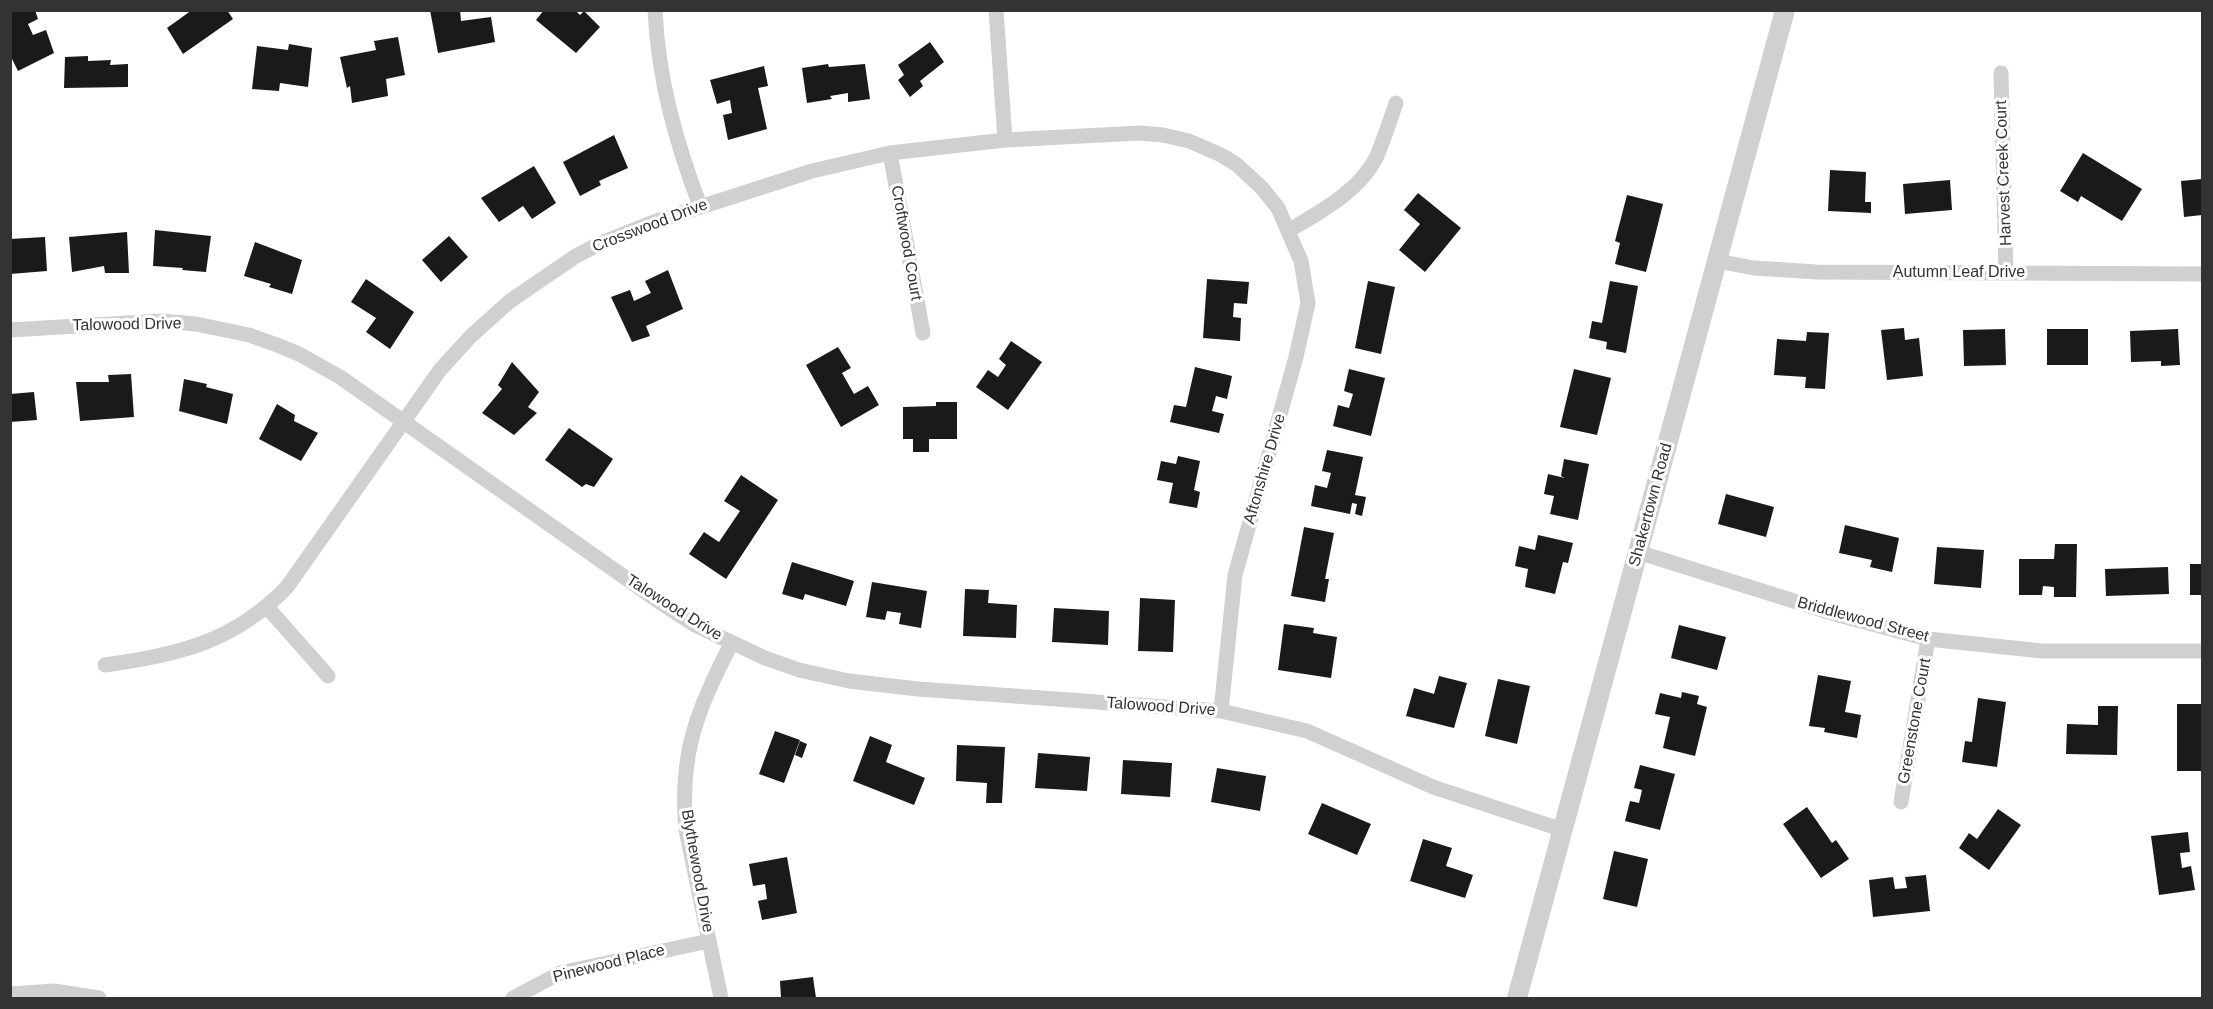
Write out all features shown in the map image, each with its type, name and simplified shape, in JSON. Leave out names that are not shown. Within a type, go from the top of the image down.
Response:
[{"type":"street","points":[[655,10],[658,56],[670,115],[700,206]]},
{"type":"street","points":[[996,10],[1005,140]]},
{"type":"street","name":"Shakertown Road","points":[[1517,999],[1785,10]]},
{"type":"street","name":"Harvest Creek Court","points":[[2001,73],[2006,273]]},
{"type":"street","points":[[1288,231],[1330,206],[1359,180],[1376,158],[1396,103]]},
{"type":"street","name":"Crosswood Drive","points":[[105,665],[152,658],[204,643],[237,628],[267,607],[287,587],[440,370],[471,336],[531,285],[576,256],[599,244],[654,222],[812,171],[890,153],[1005,140],[1140,133],[1189,141],[1221,155],[1250,176],[1278,208],[1288,231]]},
{"type":"street","name":"Croftwood Court","points":[[890,153],[923,333]]},
{"type":"street","name":"Aftonshire Drive","points":[[1221,711],[1235,575],[1296,357],[1308,303],[1301,261],[1288,231]]},
{"type":"street","name":"Autumn Leaf Drive","points":[[1717,261],[1754,268],[1817,272],[2202,274]]},
{"type":"street","name":"Talowood Drive","points":[[10,330],[161,321],[220,328],[249,335],[299,354],[340,377],[664,605],[731,644],[799,670],[849,681],[918,689],[1221,711],[1308,731],[1433,787],[1563,830]]},
{"type":"street","name":"Briddlewood Street","points":[[1638,552],[1835,614],[1928,639],[2042,651],[2202,651]]},
{"type":"street","points":[[267,607],[328,676]]},
{"type":"street","name":"Greenstone Court","points":[[1901,802],[1928,639]]},
{"type":"street","name":"Blythewood Drive","points":[[721,999],[686,830],[684,806],[687,762],[698,716],[731,644]]},
{"type":"street","name":"Pinewood Place","points":[[513,999],[560,973],[709,941]]},
{"type":"street","points":[[10,994],[54,991],[99,999]]},
{"type":"building","points":[[10,10],[35,10],[38,19],[28,24],[33,35],[46,30],[54,53],[18,71],[10,55]]},
{"type":"building","points":[[192,10],[227,10],[233,19],[183,54],[167,28]]},
{"type":"building","points":[[430,10],[460,10],[461,21],[491,17],[495,42],[438,53]]},
{"type":"building","points":[[544,10],[575,10],[580,15],[584,11],[600,27],[576,53],[536,20]]},
{"type":"building","points":[[398,37],[405,75],[386,79],[388,96],[352,103],[350,86],[347,88],[340,57],[376,50],[374,41]]},
{"type":"building","points":[[930,42],[944,62],[920,81],[923,86],[910,97],[898,80],[904,75],[898,65]]},
{"type":"building","points":[[289,44],[312,48],[308,87],[280,83],[279,91],[252,89],[257,46],[288,50]]},
{"type":"building","points":[[88,56],[88,61],[111,60],[110,65],[128,64],[128,87],[64,88],[65,57]]},
{"type":"building","points":[[828,64],[829,67],[865,64],[870,99],[848,102],[848,93],[830,96],[832,99],[807,103],[802,68]]},
{"type":"building","points":[[764,66],[768,86],[758,88],[767,129],[728,140],[723,115],[732,113],[730,100],[717,104],[710,80]]},
{"type":"building","points":[[614,135],[628,168],[599,181],[601,185],[580,196],[563,162]]},
{"type":"building","points":[[2083,153],[2142,189],[2122,221],[2081,196],[2078,202],[2060,191]]},
{"type":"building","points":[[534,166],[556,203],[532,219],[523,206],[499,222],[481,198]]},
{"type":"building","points":[[1830,170],[1866,172],[1865,202],[1871,202],[1871,213],[1828,211]]},
{"type":"building","points":[[2202,179],[2202,215],[2184,217],[2181,181]]},
{"type":"building","points":[[1950,180],[1952,210],[1905,214],[1903,184]]},
{"type":"building","points":[[1418,193],[1461,228],[1425,272],[1399,250],[1420,224],[1404,210]]},
{"type":"building","points":[[1627,195],[1663,204],[1646,272],[1615,264],[1620,243],[1615,241]]},
{"type":"building","points":[[155,230],[211,236],[206,272],[153,266]]},
{"type":"building","points":[[127,232],[129,273],[105,273],[104,266],[72,272],[69,237]]},
{"type":"building","points":[[449,236],[468,257],[441,282],[422,260]]},
{"type":"building","points":[[45,237],[47,271],[10,274],[10,239]]},
{"type":"building","points":[[255,242],[302,260],[292,294],[269,287],[271,284],[244,276]]},
{"type":"building","points":[[668,270],[683,309],[646,326],[650,336],[632,342],[611,297],[630,290],[634,301],[651,293],[645,281]]},
{"type":"building","points":[[366,279],[414,312],[390,349],[366,332],[376,318],[351,302]]},
{"type":"building","points":[[1207,279],[1249,282],[1247,304],[1234,303],[1233,317],[1241,318],[1240,341],[1203,338]]},
{"type":"building","points":[[1368,281],[1395,287],[1381,354],[1355,348]]},
{"type":"building","points":[[1610,281],[1638,286],[1626,353],[1606,349],[1607,342],[1589,338],[1592,321],[1602,323]]},
{"type":"building","points":[[1904,328],[1905,340],[1919,338],[1923,376],[1887,380],[1881,330]]},
{"type":"building","points":[[2005,329],[2006,365],[1964,366],[1963,330]]},
{"type":"building","points":[[2047,329],[2088,329],[2088,365],[2047,365]]},
{"type":"building","points":[[2178,329],[2180,365],[2161,366],[2161,361],[2131,362],[2130,331]]},
{"type":"building","points":[[1807,332],[1829,333],[1825,389],[1805,388],[1806,377],[1774,375],[1777,339],[1806,341]]},
{"type":"building","points":[[1011,341],[1042,362],[1008,410],[976,387],[988,370],[998,377],[1006,365],[999,359]]},
{"type":"building","points":[[838,347],[851,368],[842,373],[854,394],[868,386],[879,405],[841,427],[806,365]]},
{"type":"building","points":[[512,362],[539,392],[528,407],[537,413],[514,435],[482,413],[502,389],[498,385]]},
{"type":"building","points":[[1195,367],[1232,376],[1227,399],[1216,396],[1212,411],[1224,414],[1219,433],[1170,422],[1174,405],[1186,407]]},
{"type":"building","points":[[1349,369],[1385,378],[1371,436],[1333,426],[1338,405],[1349,408],[1353,394],[1344,391]]},
{"type":"building","points":[[1574,369],[1611,378],[1597,435],[1560,427]]},
{"type":"building","points":[[131,374],[134,417],[80,421],[76,382],[109,382],[108,375]]},
{"type":"building","points":[[184,379],[207,384],[206,387],[233,394],[227,424],[179,411]]},
{"type":"building","points":[[34,392],[37,420],[10,422],[10,394]]},
{"type":"building","points":[[936,402],[957,402],[957,439],[929,439],[929,452],[913,452],[913,439],[903,439],[903,407],[936,406]]},
{"type":"building","points":[[277,404],[295,415],[294,421],[318,433],[301,461],[259,439]]},
{"type":"building","points":[[569,428],[613,459],[594,487],[586,484],[582,487],[545,460]]},
{"type":"building","points":[[1327,450],[1363,457],[1355,495],[1366,497],[1362,516],[1355,514],[1357,504],[1352,503],[1350,514],[1311,506],[1315,485],[1327,488],[1331,473],[1322,471]]},
{"type":"building","points":[[1178,456],[1200,461],[1194,490],[1200,492],[1197,508],[1169,503],[1173,483],[1157,480],[1161,461],[1176,464]]},
{"type":"building","points":[[1564,459],[1589,464],[1578,520],[1550,514],[1554,496],[1544,494],[1548,474],[1565,478],[1561,476]]},
{"type":"building","points":[[741,475],[778,500],[726,579],[689,554],[704,532],[719,542],[740,511],[724,501]]},
{"type":"building","points":[[1726,494],[1774,507],[1766,537],[1718,524]]},
{"type":"building","points":[[1845,525],[1899,538],[1892,572],[1870,567],[1872,560],[1839,553]]},
{"type":"building","points":[[1304,527],[1334,533],[1325,579],[1329,579],[1325,602],[1291,596]]},
{"type":"building","points":[[1538,535],[1573,543],[1568,563],[1563,562],[1555,594],[1525,587],[1528,569],[1515,566],[1519,546],[1535,550]]},
{"type":"building","points":[[2055,544],[2077,544],[2076,597],[2054,597],[2054,587],[2043,586],[2042,595],[2019,595],[2019,559],[2054,559]]},
{"type":"building","points":[[1937,547],[1984,550],[1981,588],[1934,584]]},
{"type":"building","points":[[792,562],[854,581],[846,606],[805,594],[803,600],[782,594]]},
{"type":"building","points":[[2190,564],[2202,564],[2202,595],[2190,595]]},
{"type":"building","points":[[2168,567],[2169,594],[2106,596],[2105,569]]},
{"type":"building","points":[[872,582],[927,591],[921,628],[899,624],[901,613],[887,611],[885,620],[866,617]]},
{"type":"building","points":[[965,589],[989,590],[988,603],[1017,605],[1016,638],[963,636]]},
{"type":"building","points":[[1140,598],[1175,600],[1173,652],[1138,651]]},
{"type":"building","points":[[1054,608],[1109,611],[1108,645],[1052,642]]},
{"type":"building","points":[[1284,624],[1314,628],[1313,633],[1337,637],[1331,678],[1278,670]]},
{"type":"building","points":[[1679,625],[1726,637],[1717,670],[1671,658]]},
{"type":"building","points":[[1818,675],[1851,681],[1845,712],[1861,715],[1857,738],[1824,732],[1825,728],[1809,726]]},
{"type":"building","points":[[1439,676],[1467,683],[1454,728],[1406,716],[1414,688],[1434,694]]},
{"type":"building","points":[[1498,679],[1530,686],[1517,744],[1485,736]]},
{"type":"building","points":[[1682,692],[1699,696],[1697,704],[1707,707],[1695,756],[1663,748],[1670,717],[1655,714],[1660,693],[1681,698]]},
{"type":"building","points":[[1978,698],[2006,702],[1997,767],[1962,762],[1965,741],[1972,742]]},
{"type":"building","points":[[2177,704],[2202,704],[2202,771],[2177,771]]},
{"type":"building","points":[[2098,706],[2118,706],[2117,755],[2066,754],[2067,724],[2098,725]]},
{"type":"building","points":[[775,731],[800,740],[784,783],[759,774]]},
{"type":"building","points":[[870,736],[892,745],[886,762],[925,778],[914,805],[853,781]]},
{"type":"building","points":[[800,741],[807,744],[802,758],[795,755]]},
{"type":"building","points":[[957,745],[1005,747],[1002,803],[986,803],[987,783],[956,781]]},
{"type":"building","points":[[1038,753],[1090,757],[1087,791],[1035,788]]},
{"type":"building","points":[[1123,760],[1172,763],[1170,797],[1121,794]]},
{"type":"building","points":[[1640,765],[1675,774],[1660,830],[1625,821],[1630,801],[1639,803],[1642,790],[1634,788]]},
{"type":"building","points":[[1217,768],[1266,776],[1260,811],[1211,802]]},
{"type":"building","points":[[1322,803],[1371,824],[1357,855],[1308,834]]},
{"type":"building","points":[[1807,807],[1832,843],[1836,840],[1849,859],[1821,878],[1783,824]]},
{"type":"building","points":[[1998,809],[2021,825],[1989,870],[1959,848],[1969,833],[1977,839]]},
{"type":"building","points":[[2188,832],[2190,852],[2180,853],[2182,868],[2191,866],[2195,890],[2159,895],[2151,836]]},
{"type":"building","points":[[1423,839],[1452,848],[1446,866],[1473,875],[1465,898],[1410,881]]},
{"type":"building","points":[[1614,851],[1648,859],[1637,907],[1603,899]]},
{"type":"building","points":[[787,857],[797,913],[762,920],[758,901],[767,899],[765,884],[753,886],[749,864]]},
{"type":"building","points":[[1926,875],[1930,911],[1873,917],[1869,880],[1893,877],[1895,889],[1907,888],[1905,877]]},
{"type":"building","points":[[813,977],[816,998],[781,998],[780,981]]}]
